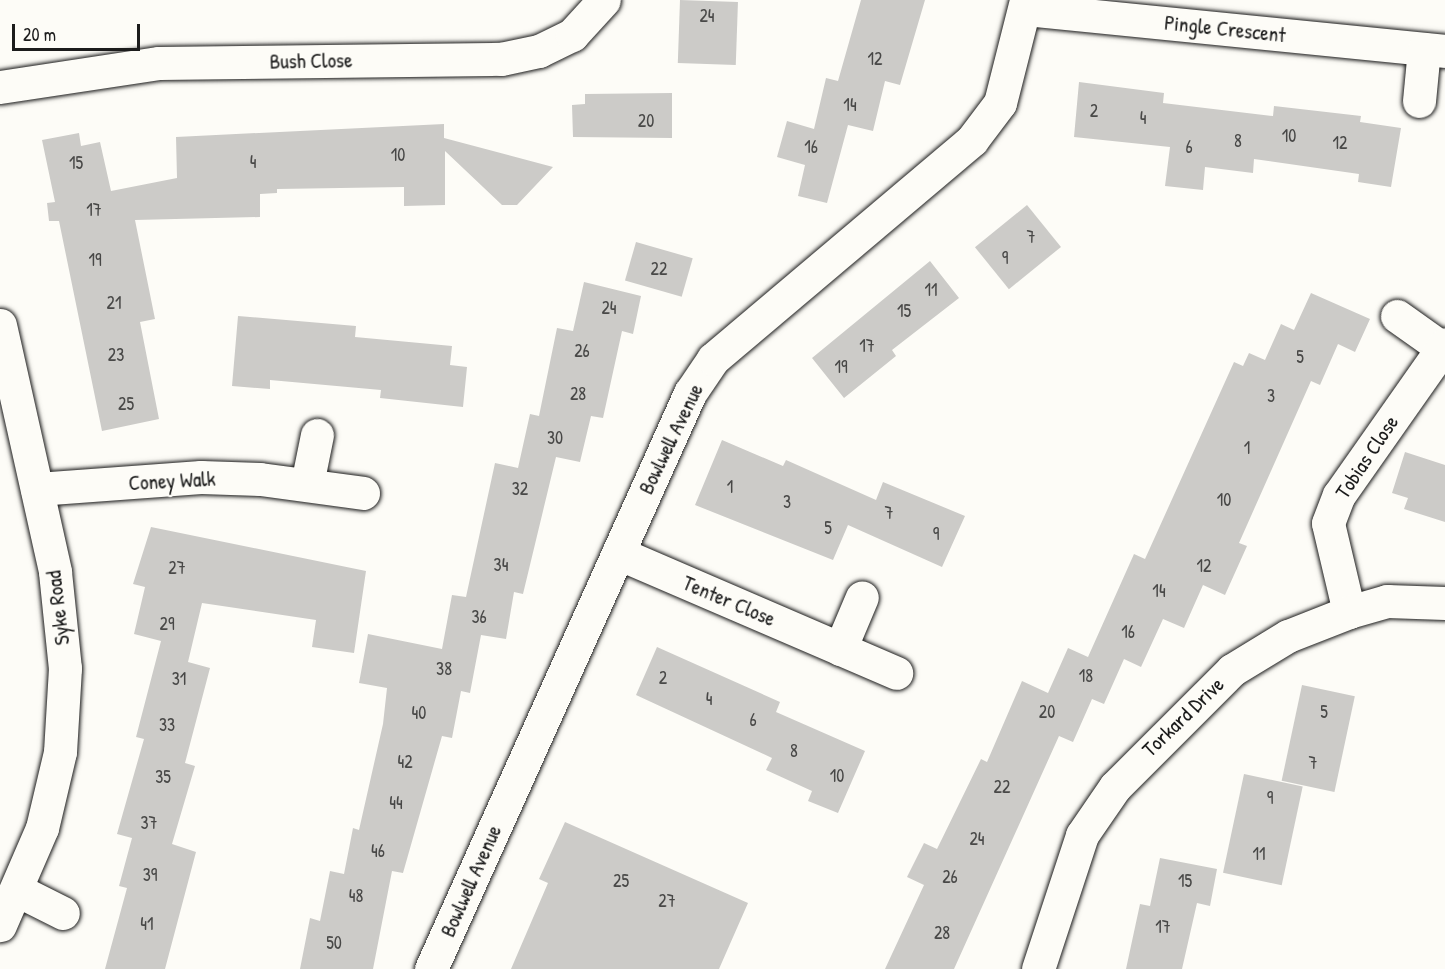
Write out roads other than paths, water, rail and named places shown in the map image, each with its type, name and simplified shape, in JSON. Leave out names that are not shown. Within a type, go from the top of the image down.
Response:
[{"type":"street","name":"Bush Close","points":[[0,87],[159,63],[501,59],[539,51],[572,35],[604,0]]},
{"type":"street","name":"Pingle Crescent","points":[[1026,5],[1435,50],[1419,101]]},
{"type":"street","name":"Bowlwell Avenue","points":[[431,969],[690,393],[713,359],[972,140],[1000,103],[1026,5]]},
{"type":"street","name":"Tobias Close","points":[[1349,612],[1328,523],[1339,495],[1443,346],[1397,316]]},
{"type":"street","name":"Syke Road","points":[[0,325],[55,572],[65,668],[60,752],[42,828],[19,891],[0,925]]},
{"type":"street","points":[[307,484],[317,435]]},
{"type":"street","name":"Coney Walk","points":[[37,489],[201,477],[307,484],[363,493]]},
{"type":"street","name":"Tenter Close","points":[[618,553],[896,674]]},
{"type":"street","points":[[840,649],[862,597]]},
{"type":"street","name":"Torkard Drive","points":[[1038,969],[1059,892],[1082,835],[1115,787],[1232,670],[1288,636],[1349,612],[1387,601],[1445,603]]},
{"type":"street","points":[[19,891],[63,913]]}]
